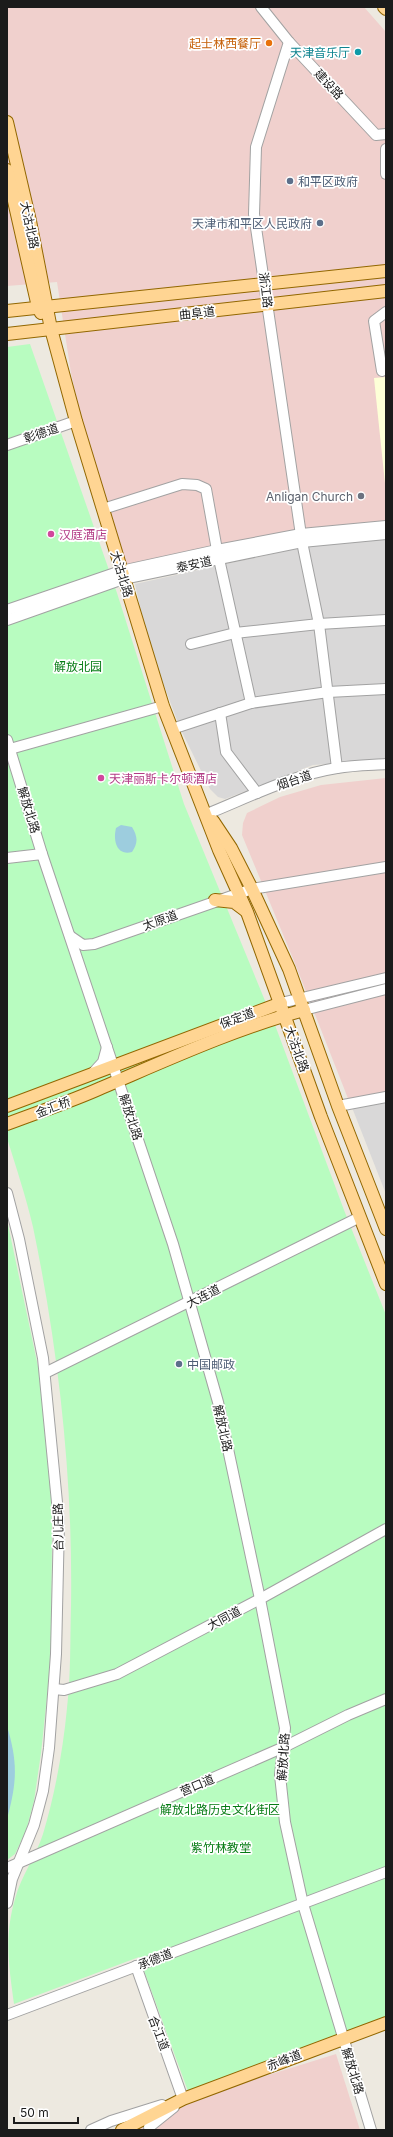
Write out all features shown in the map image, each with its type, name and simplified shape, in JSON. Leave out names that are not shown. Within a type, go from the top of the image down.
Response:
[{"type":"main road","name":"大沽北路","points":[[7,122],[30,221],[42,306]]},
{"type":"main road","name":"大沽北路","points":[[7,170],[42,306],[51,329],[76,421],[163,706],[220,850],[247,912],[284,1009],[321,1117],[386,1284]]},
{"type":"main road","name":"曲阜道","points":[[7,311],[42,306],[386,271]]},
{"type":"main road","name":"曲阜道","points":[[7,334],[386,291]]},
{"type":"main road","name":"大沽北路","points":[[207,814],[231,848],[252,889],[289,969],[338,1106],[386,1229]]},
{"type":"main road","points":[[215,900],[234,902],[247,912]]},
{"type":"main road","points":[[289,969],[291,985],[284,1009],[300,1020],[314,1038]]},
{"type":"main road","name":"保定道","points":[[99,1089],[256,1024],[284,1009]]},
{"type":"main road","name":"保定道","points":[[92,1074],[253,1012],[284,1009],[304,1010]]},
{"type":"main road","points":[[256,1024],[279,1026],[294,1039]]},
{"type":"main road","name":"金汇桥","points":[[7,1106],[92,1074]]},
{"type":"main road","name":"金汇桥","points":[[7,1124],[99,1089]]},
{"type":"main road","name":"赤峰道","points":[[183,2099],[386,2023]]},
{"type":"main road","points":[[122,2130],[183,2099]]},
{"type":"street","name":"建设路","points":[[261,7],[289,42],[376,135],[386,134]]},
{"type":"street","name":"浙江路","points":[[289,42],[256,147],[254,214],[302,538],[319,624],[337,768]]},
{"type":"street","points":[[386,149],[386,174]]},
{"type":"street","points":[[382,371],[374,321],[386,312]]},
{"type":"street","name":"彰德道","points":[[7,445],[76,421]]},
{"type":"street","points":[[103,509],[182,484],[196,485],[206,489],[218,554],[251,703]]},
{"type":"street","name":"泰安道","points":[[7,610],[122,575],[218,554],[302,538],[386,526]]},
{"type":"street","name":"泰安道","points":[[302,538],[386,534]]},
{"type":"street","name":"泰安道","points":[[7,620],[122,575]]},
{"type":"street","points":[[191,644],[235,633],[319,624],[386,620]]},
{"type":"street","points":[[172,729],[251,703],[328,692],[386,689]]},
{"type":"street","points":[[9,745],[163,706]]},
{"type":"street","points":[[220,713],[226,752],[257,794]]},
{"type":"street","name":"解放北路","points":[[9,745],[42,854],[174,1244],[218,1402],[260,1599],[285,1728],[284,1747],[280,1764],[281,1794],[285,1822],[303,1904],[370,2130]]},
{"type":"street","name":"烟台道","points":[[207,814],[296,779],[337,768],[386,764]]},
{"type":"street","points":[[7,858],[42,854]]},
{"type":"street","name":"太原道","points":[[70,936],[83,945],[94,944],[215,900],[252,889],[386,868]]},
{"type":"street","name":"保定道","points":[[284,1009],[299,997],[386,978]]},
{"type":"street","name":"保定道","points":[[304,1010],[386,989]]},
{"type":"street","points":[[92,1074],[105,1058],[106,1043]]},
{"type":"street","points":[[338,1106],[386,1097]]},
{"type":"street","name":"台儿庄路","points":[[7,1193],[19,1239],[45,1373],[59,1523],[54,1689],[43,1792],[34,1825],[12,1879],[7,1903]]},
{"type":"street","name":"大连道","points":[[45,1373],[191,1303],[360,1217]]},
{"type":"street","name":"大同道","points":[[54,1689],[64,1690],[117,1674],[260,1599],[386,1529]]},
{"type":"street","name":"营口道","points":[[7,1868],[19,1861],[284,1747],[348,1715],[386,1699]]},
{"type":"street","points":[[34,1825],[34,1836],[36,1843],[41,1847],[50,1848]]},
{"type":"street","name":"承德道","points":[[303,1904],[316,1894],[386,1866]]},
{"type":"street","name":"承德道","points":[[7,2015],[386,1872]]},
{"type":"street","name":"合江道","points":[[136,1966],[183,2099]]},
{"type":"street","points":[[151,2128],[183,2099]]},
{"type":"street","name":"赤峰道","points":[[91,2130],[111,2121],[183,2099]]},
{"type":"shaded area","points":[[7,7],[364,7],[386,32],[386,532],[125,575],[78,405],[71,373],[57,282],[7,286]]},
{"type":"shaded area","points":[[386,377],[386,493],[374,378]]},
{"type":"shaded area","points":[[386,539],[386,760],[313,765],[225,799],[218,797],[210,789],[180,728],[148,643],[135,584],[304,547]]},
{"type":"shaded area","points":[[386,778],[386,1094],[349,1101],[296,966],[242,835],[243,823],[247,813],[280,797],[321,785]]},
{"type":"shaded area","points":[[386,1098],[386,1194],[351,1105]]},
{"type":"shaded area","points":[[336,2054],[360,2130],[129,2130],[191,2099]]},
{"type":"green space","name":"解放北路历史文化街区","points":[[30,344],[117,593],[184,804],[275,1025],[344,1210],[386,1315],[386,2022],[189,2094],[139,1957],[14,2004],[9,1964],[8,1952],[10,1926],[15,1899],[21,1882],[37,1850],[43,1834],[55,1788],[61,1756],[69,1682],[71,1606],[70,1511],[67,1463],[57,1368],[33,1227],[7,1138],[7,347]]},
{"type":"green space","points":[[7,1220],[40,1376],[51,1474],[52,1531],[51,1660],[41,1753],[34,1801],[26,1831],[15,1854],[7,1860]]},
{"type":"water","points":[[121,825],[132,827],[135,834],[136,843],[132,852],[122,852],[117,846],[115,833],[116,828]]},
{"type":"water","points":[[7,1726],[11,1739],[15,1772],[13,1794],[7,1819]]},
{"type":"place","name":"起士林西餐厅","points":[[269,43]]},
{"type":"place","name":"天津音乐厅","points":[[358,52]]},
{"type":"place","name":"和平区政府","points":[[290,181]]},
{"type":"place","name":"天津市和平区人民政府","points":[[320,223]]},
{"type":"place","name":"Anligan Church","points":[[361,496]]},
{"type":"place","name":"汉庭酒店","points":[[51,534]]},
{"type":"place","name":"天津丽斯卡尔顿酒店","points":[[101,778]]},
{"type":"place","name":"中国邮政","points":[[179,1364]]},
{"type":"park label","name":"解放北园","points":[[78,666]]},
{"type":"park label","name":"紫竹林教堂","points":[[221,1847]]}]
